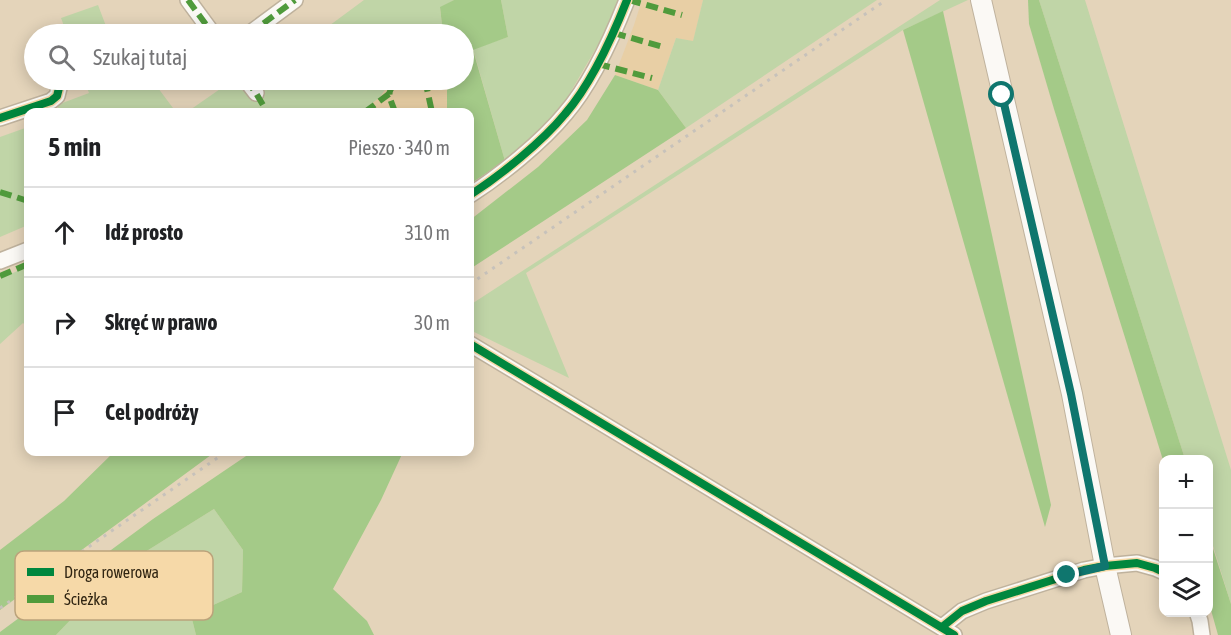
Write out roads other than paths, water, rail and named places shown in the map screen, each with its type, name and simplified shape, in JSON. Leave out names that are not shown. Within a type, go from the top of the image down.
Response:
[{"type":"main road","points":[[981,0],[1071,394],[1079,414],[1092,465],[1121,635]]},
{"type":"main road","points":[[1110,566],[1132,635]]},
{"type":"street","points":[[188,0],[206,24]]},
{"type":"street","points":[[263,24],[295,0]]},
{"type":"street","points":[[474,192],[516,160],[566,114],[598,64],[627,0]]},
{"type":"street","points":[[28,108],[51,100],[57,96],[58,90]]},
{"type":"street","points":[[0,118],[24,110]]},
{"type":"street","points":[[0,261],[24,252]]},
{"type":"street","points":[[474,346],[948,631],[962,611],[986,601],[1076,573],[1137,563],[1159,570]]},
{"type":"street","points":[[1199,617],[1202,635]]},
{"type":"railway","points":[[474,281],[886,0]]},
{"type":"railway","points":[[83,551],[220,456]]},
{"type":"railway","points":[[0,608],[15,598]]}]
